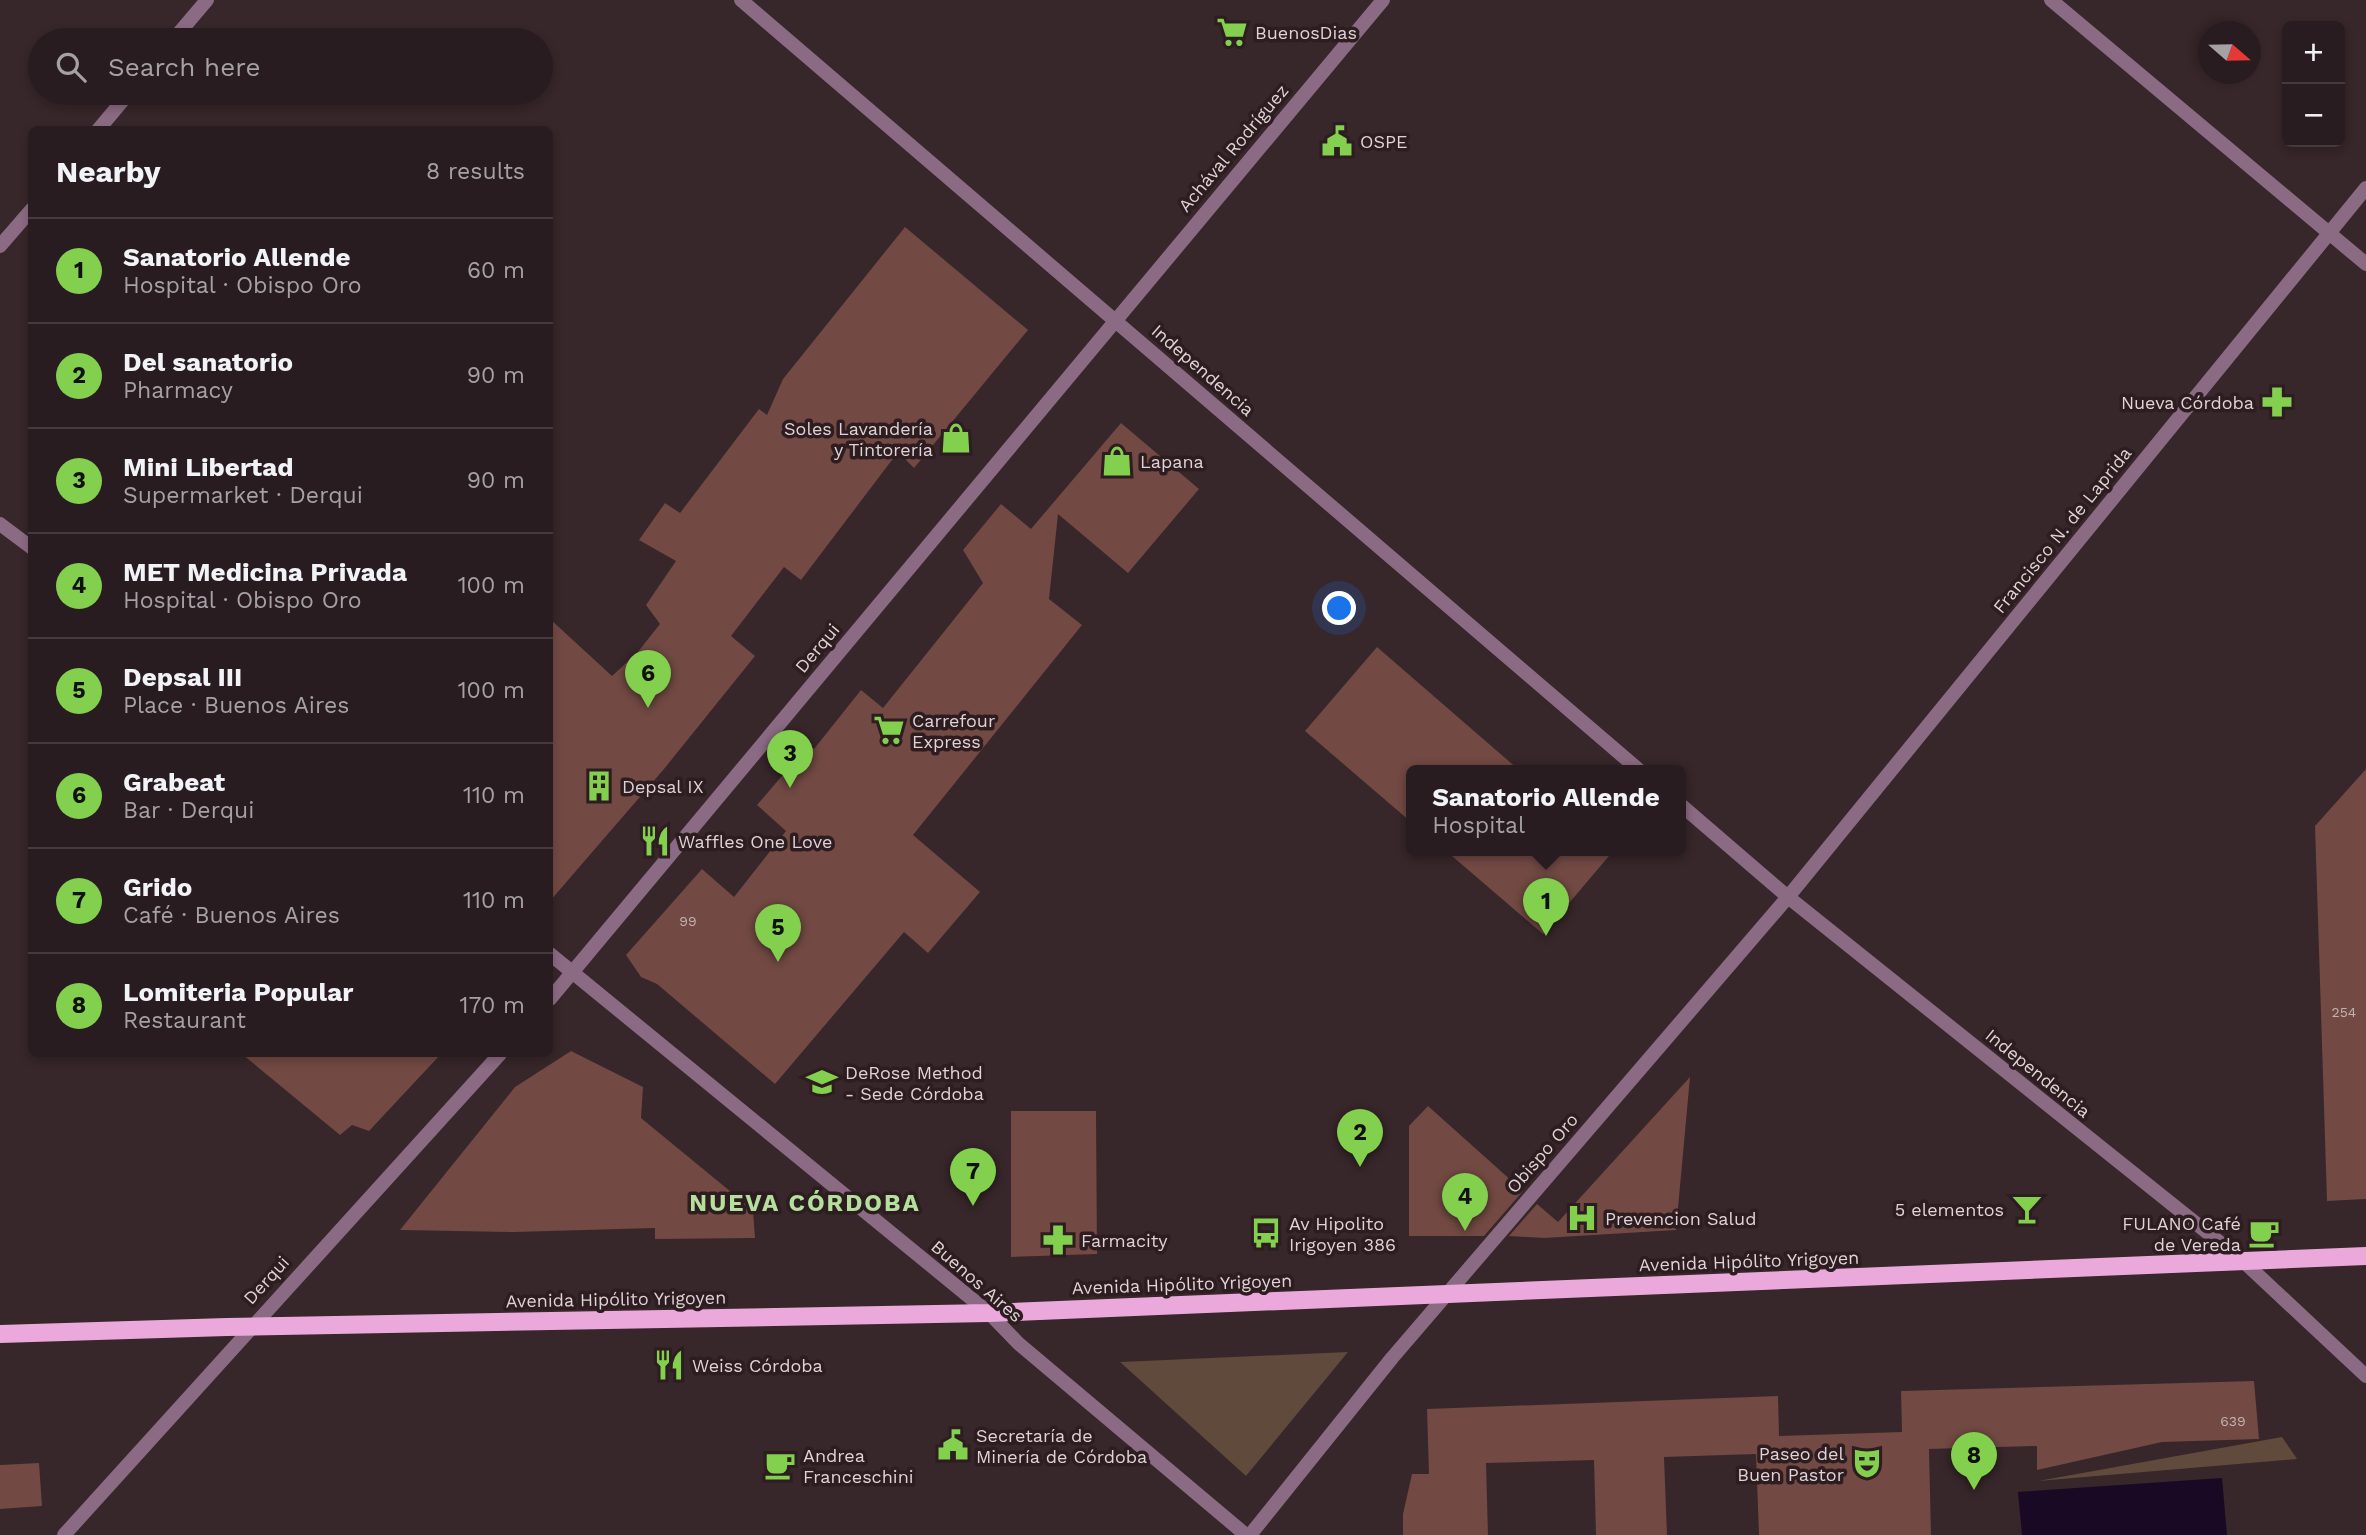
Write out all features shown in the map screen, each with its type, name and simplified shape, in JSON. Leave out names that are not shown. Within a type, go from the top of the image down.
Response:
[{"type":"main road","name":"Avenida Hipólito Yrigoyen","points":[[0,1335],[250,1326],[989,1313],[2366,1256]]},
{"type":"street","points":[[183,28],[207,0]]},
{"type":"street","name":"Independencia","points":[[741,0],[1633,765]]},
{"type":"street","name":"Achával Rodríguez","points":[[1113,320],[1383,0]]},
{"type":"street","points":[[2051,0],[2366,264]]},
{"type":"street","points":[[101,126],[119,105]]},
{"type":"street","name":"Francisco N. de Laprida","points":[[1787,897],[2366,188]]},
{"type":"street","points":[[0,247],[28,214]]},
{"type":"street","name":"Derqui","points":[[553,996],[1113,320]]},
{"type":"street","points":[[0,524],[28,545]]},
{"type":"street","name":"Independencia","points":[[1686,809],[1787,897],[2243,1261],[2366,1376]]},
{"type":"street","name":"Obispo Oro","points":[[1248,1535],[1446,1294],[1787,897]]},
{"type":"street","name":"Buenos Aires","points":[[553,956],[989,1313],[1018,1343],[1248,1535]]},
{"type":"street","name":"Derqui","points":[[64,1535],[250,1326],[497,1057]]},
{"type":"shaded area","points":[[1348,1352],[1246,1476],[1120,1362]]},
{"type":"shaded area","points":[[2282,1437],[2297,1459],[2038,1481]]},
{"type":"shaded area","points":[[2222,1478],[2227,1535],[2022,1535],[2018,1492]]},
{"type":"building","points":[[905,227],[1028,330],[914,468],[898,452],[801,580],[784,567],[731,636],[755,656],[664,769],[553,898],[553,622],[612,676],[637,653],[660,624],[646,605],[676,561],[639,540],[665,503],[680,513],[759,409],[767,415],[783,379]]},
{"type":"building","points":[[1121,423],[1199,489],[1128,573],[1058,514],[1049,599],[1082,625],[913,835],[980,892],[928,953],[904,932],[775,1084],[657,984],[641,977],[626,955],[702,869],[734,897],[786,831],[757,805],[809,744],[814,749],[861,690],[883,708],[983,583],[963,550],[1001,504],[1031,529]]},
{"type":"building","points":[[1377,647],[1513,765],[1406,765],[1406,818],[1305,731]]},
{"type":"building","points":[[2366,769],[2366,1199],[2327,1201],[2315,826]]},
{"type":"building","points":[[1452,856],[1609,856],[1543,934]]},
{"type":"building","points":[[571,1051],[643,1087],[641,1118],[753,1210],[755,1238],[655,1239],[655,1228],[515,1232],[400,1230],[515,1087]]},
{"type":"building","points":[[246,1057],[438,1057],[369,1131],[352,1125],[340,1135]]},
{"type":"building","points":[[1690,1077],[1676,1230],[1544,1238],[1509,1236],[1537,1204],[1558,1222]]},
{"type":"building","points":[[1428,1106],[1523,1191],[1484,1236],[1409,1236],[1409,1126]]},
{"type":"building","points":[[1011,1111],[1096,1111],[1097,1254],[1011,1257]]},
{"type":"building","points":[[2254,1381],[2259,1439],[2162,1442],[2037,1470],[2037,1446],[1929,1449],[1931,1535],[1759,1535],[1756,1454],[1664,1457],[1667,1535],[1596,1535],[1594,1460],[1486,1463],[1488,1535],[1403,1535],[1403,1514],[1412,1474],[1429,1474],[1427,1409],[1778,1396],[1779,1436],[1902,1432],[1901,1391]]},
{"type":"building","points":[[39,1463],[42,1506],[0,1509],[0,1465]]},
{"type":"place","name":"BuenosDias","points":[[1232,32]]},
{"type":"place","name":"OSPE","points":[[1337,141]]},
{"type":"place","name":"Nueva Córdoba","points":[[2277,402]]},
{"type":"place","name":"Soles Lavandería y Tintorería","points":[[956,438]]},
{"type":"place","name":"Lapana","points":[[1117,461]]},
{"type":"place","name":"Grabeat","points":[[648,708]]},
{"type":"place","name":"Carrefour Express","points":[[889,730]]},
{"type":"place","name":"Depsal IX","points":[[599,786]]},
{"type":"place","name":"Mini Libertad","points":[[790,788]]},
{"type":"place","name":"Waffles One Love","points":[[655,841]]},
{"type":"place","name":"Sanatorio Allende","points":[[1546,936]]},
{"type":"place","name":"Depsal III","points":[[778,962]]},
{"type":"place","name":"DeRose Method - Sede Córdoba","points":[[822,1082]]},
{"type":"place","name":"Del sanatorio","points":[[1360,1167]]},
{"type":"place","name":"Grido","points":[[973,1206]]},
{"type":"place","name":"5 elementos","points":[[2027,1209]]},
{"type":"place","name":"Prevencion Salud","points":[[1582,1218]]},
{"type":"place","name":"MET Medicina Privada","points":[[1465,1231]]},
{"type":"place","name":"Av Hipolito Irigoyen 386","points":[[1266,1233]]},
{"type":"place","name":"FULANO Café de Vereda","points":[[2264,1233]]},
{"type":"place","name":"Farmacity","points":[[1058,1240]]},
{"type":"place","name":"Weiss Córdoba","points":[[669,1365]]},
{"type":"place","name":"Secretaría de Minería de Córdoba","points":[[953,1445]]},
{"type":"place","name":"Paseo del Buen Pastor","points":[[1867,1463]]},
{"type":"place","name":"Andrea Franceschini","points":[[780,1465]]},
{"type":"place","name":"Lomiteria Popular","points":[[1974,1490]]},
{"type":"district","name":"NUEVA CÓRDOBA","points":[[805,1203]]}]
